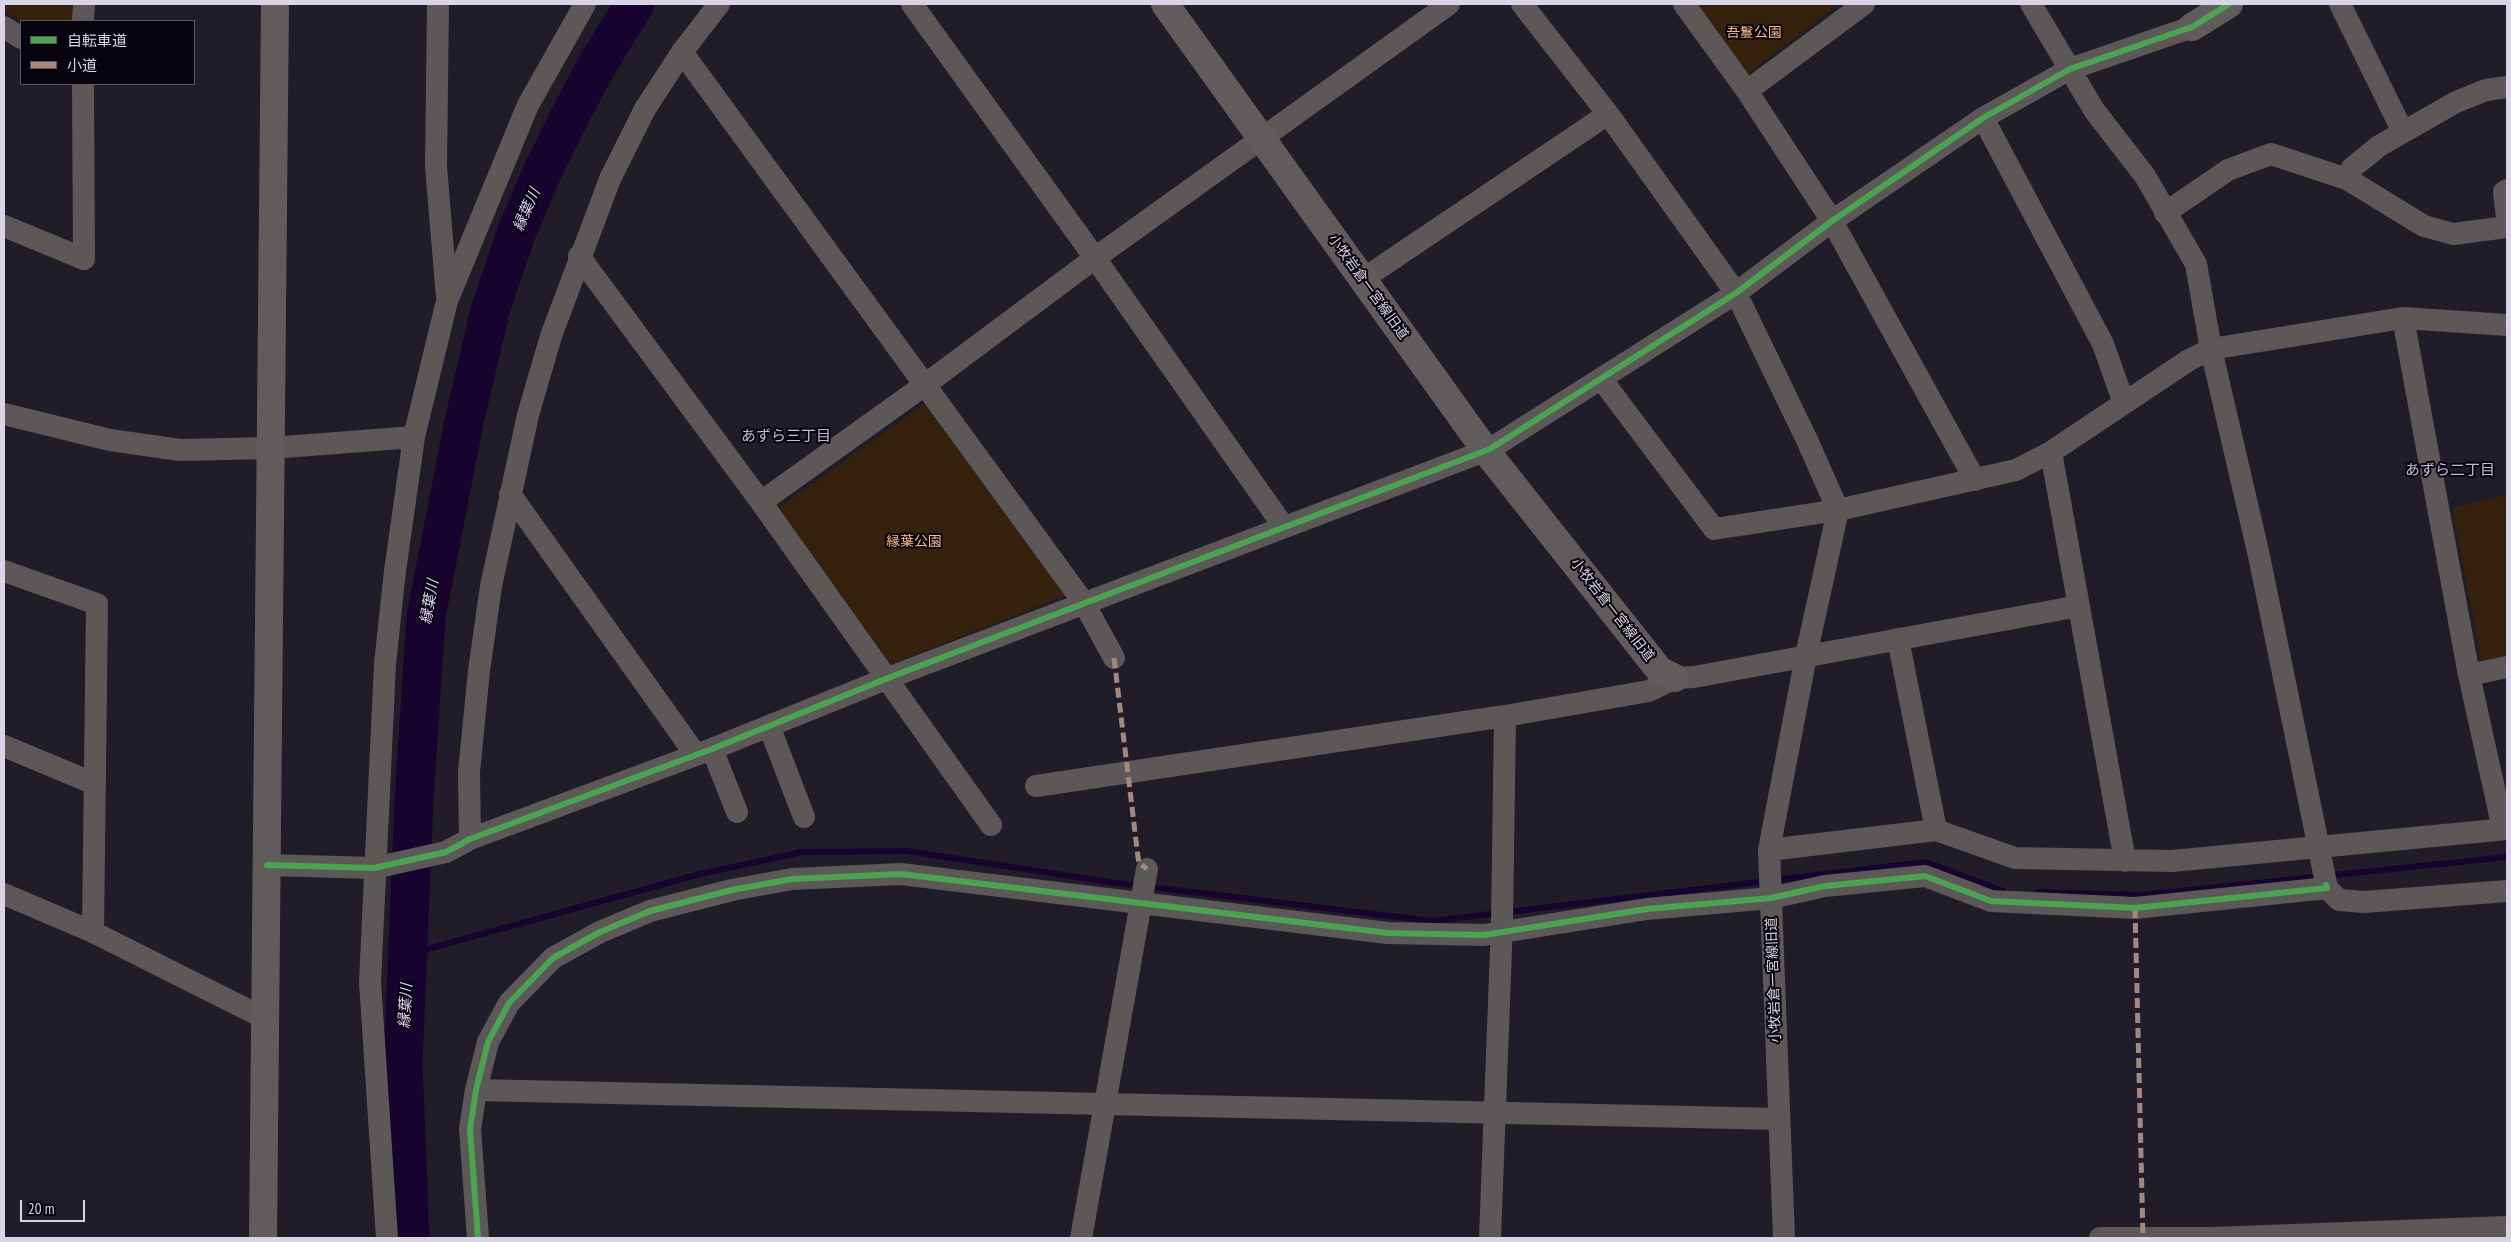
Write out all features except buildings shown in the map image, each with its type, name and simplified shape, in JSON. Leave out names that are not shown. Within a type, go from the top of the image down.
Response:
[{"type":"street","points":[[83,20],[84,4]]},
{"type":"street","points":[[263,1238],[274,4]]},
{"type":"street","points":[[438,4],[436,167],[447,301]]},
{"type":"street","points":[[387,1238],[370,982],[378,867],[386,664],[395,571],[414,437],[447,301],[528,105],[585,4]]},
{"type":"street","points":[[470,839],[469,772],[479,671],[491,586],[528,415],[551,336],[579,256],[610,179],[645,109],[682,52],[718,4]]},
{"type":"street","points":[[912,4],[1095,258],[1284,527]]},
{"type":"street","name":"小牧岩倉一宮線旧道","points":[[1165,4],[1486,451],[1660,671],[1675,678]]},
{"type":"street","points":[[761,502],[926,384],[1095,258],[1449,4]]},
{"type":"street","points":[[1522,4],[1608,114],[1736,293],[1807,440],[1838,510]]},
{"type":"street","points":[[1684,4],[1747,91],[1832,221],[1975,480]]},
{"type":"street","points":[[1747,91],[1864,4]]},
{"type":"street","points":[[2030,4],[2094,110],[2144,176],[2196,264],[2211,350],[2259,556],[2326,887],[2339,900],[2364,902],[2507,891]]},
{"type":"street","points":[[267,865],[378,867],[446,852],[470,839],[704,752],[888,678],[1486,451],[1602,380],[1736,293],[1832,221],[1983,118],[2070,69],[2192,26],[2229,4]]},
{"type":"street","points":[[2340,4],[2403,132]]},
{"type":"street","points":[[4,27],[20,37]]},
{"type":"street","points":[[682,52],[1084,603],[1114,658]]},
{"type":"street","points":[[4,226],[84,259],[83,85]]},
{"type":"street","points":[[2347,179],[2352,168],[2379,146],[2403,132],[2456,102],[2486,90],[2507,87]]},
{"type":"street","points":[[1363,279],[1608,114]]},
{"type":"street","points":[[1983,118],[2102,344],[2124,403]]},
{"type":"street","points":[[2166,213],[2228,170],[2271,154],[2347,179],[2424,226],[2453,234],[2507,228]]},
{"type":"street","points":[[2507,190],[2504,192],[2507,217]]},
{"type":"street","points":[[579,256],[761,502],[991,825]]},
{"type":"street","points":[[1602,380],[1714,529],[1838,510],[2016,470],[2051,452],[2189,360],[2211,350],[2403,318],[2507,325]]},
{"type":"street","points":[[1770,858],[1936,830],[2015,858],[2172,861],[2319,853],[2505,829],[2469,675],[2403,318]]},
{"type":"street","points":[[4,414],[110,440],[180,450],[271,448],[414,437]]},
{"type":"street","points":[[2051,452],[2125,861]]},
{"type":"street","points":[[510,494],[704,752],[737,812]]},
{"type":"street","name":"小牧岩倉一宮線旧道","points":[[1784,1238],[1770,858],[1806,656],[1838,510]]},
{"type":"street","points":[[4,571],[97,604],[93,932]]},
{"type":"street","points":[[1036,786],[1505,716],[1649,692],[1675,678],[1694,677],[2079,606]]},
{"type":"street","points":[[1898,639],[1936,830]]},
{"type":"street","points":[[2469,675],[2507,667]]},
{"type":"street","points":[[1490,1238],[1502,918],[1505,716]]},
{"type":"street","points":[[769,726],[804,817]]},
{"type":"street","points":[[4,746],[94,784]]},
{"type":"street","points":[[1081,1238],[1147,871]]},
{"type":"street","points":[[478,1238],[470,1129],[476,1090],[488,1042],[509,1003],[553,958],[600,932],[650,911],[732,890],[792,879],[901,874],[1143,900],[1388,933],[1484,935],[1502,918],[1647,909],[1771,895],[1826,886],[1925,876],[1991,901],[2141,908],[2326,887]]},
{"type":"street","points":[[4,894],[93,932],[266,1019]]},
{"type":"street","points":[[476,1090],[1104,1103],[1495,1115],[1779,1119]]},
{"type":"street","points":[[2100,1238],[2212,1238],[2507,1227]]},
{"type":"green space","points":[[4,4],[72,4],[72,20],[20,20],[4,11]]},
{"type":"green space","name":"吾鬘公園","points":[[1697,4],[1838,4],[1748,74]]},
{"type":"green space","name":"縁葉公園","points":[[925,404],[1065,596],[891,664],[779,508]]},
{"type":"green space","points":[[2507,495],[2507,658],[2482,664],[2452,508]]},
{"type":"waterway","name":"縁葉川","points":[[410,1238],[403,1064],[414,800],[426,617],[464,422],[490,311],[517,231],[541,175],[571,114],[601,58],[635,4]]},
{"type":"waterway","points":[[406,955],[700,874],[802,852],[907,851],[1109,882],[1432,921],[1926,862],[2003,891]]},
{"type":"waterway","points":[[2038,892],[2142,895],[2507,857]]},
{"type":"marked path","points":[[1114,658],[1138,857],[1139,863],[1147,869]]},
{"type":"marked path","points":[[2135,908],[2143,1237]]},
{"type":"cycle path","points":[[267,865],[374,868],[446,852],[470,839],[712,749],[888,678],[1490,449],[1736,293],[1832,221],[1983,118],[2070,69],[2192,27],[2229,4]]},
{"type":"cycle path","points":[[478,1238],[470,1129],[476,1090],[488,1042],[509,1003],[553,958],[600,932],[650,911],[732,890],[792,879],[901,874],[1388,933],[1484,935],[1647,909],[1771,898],[1825,886],[1925,876],[1991,901],[2135,908],[2327,888],[2326,885]]},
{"type":"district","name":"あずら三丁目","points":[[786,437]]},
{"type":"district","name":"あずら二丁目","points":[[2450,471]]}]
